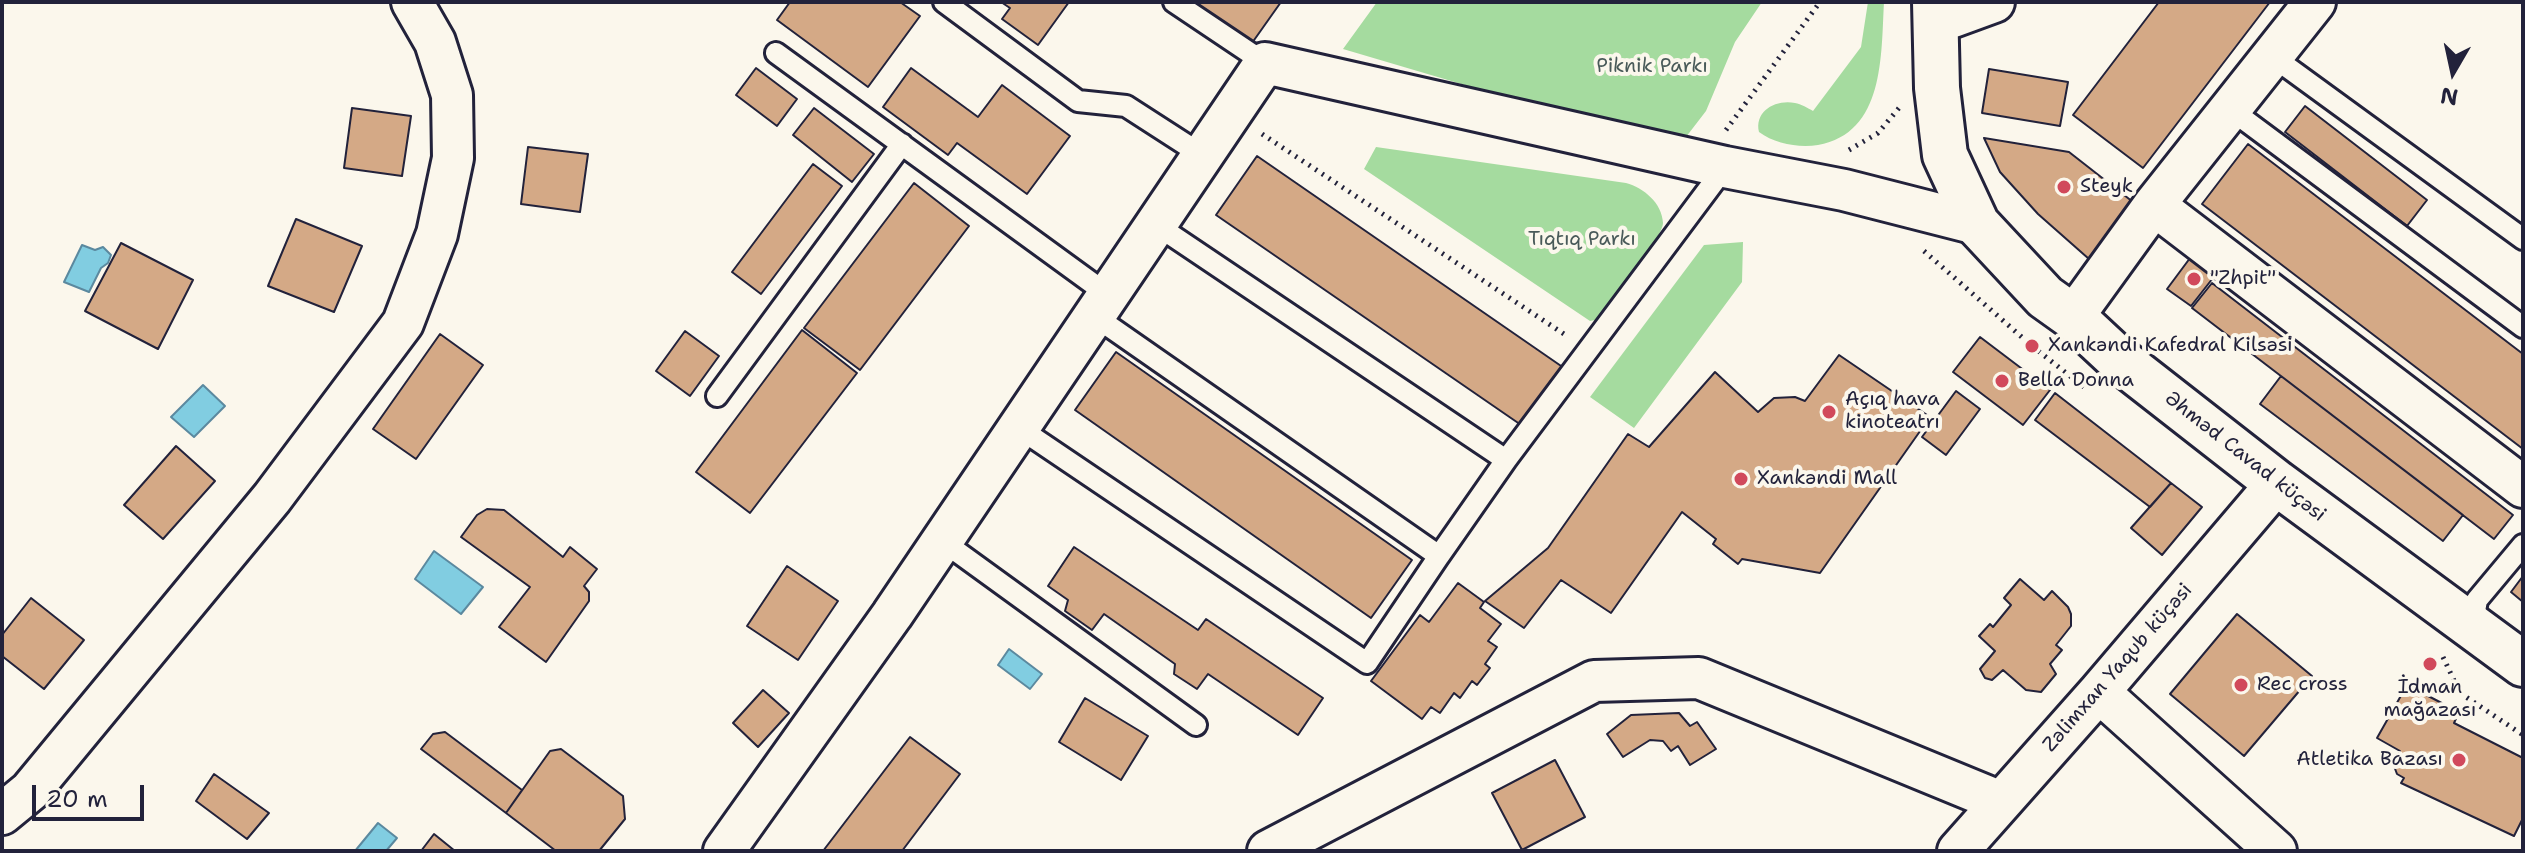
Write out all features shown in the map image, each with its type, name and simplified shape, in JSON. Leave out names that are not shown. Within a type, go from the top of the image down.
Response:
[{"type":"street","points":[[2,814],[30,791],[272,498],[403,323],[437,234],[453,158],[452,95],[435,42],[412,2]]},
{"type":"street","points":[[1944,10],[1994,2]]},
{"type":"street","points":[[2073,317],[2154,205],[2315,2]]},
{"type":"street","name":"Əhməd Cavad küçəsi","points":[[1944,10],[1937,88],[1945,155],[1977,224],[2045,297],[2073,317],[2117,358],[2277,483],[2523,664]]},
{"type":"street","points":[[724,851],[892,615],[1265,63],[1730,153],[1844,190],[1977,224]]},
{"type":"street","points":[[2154,205],[2523,487]]},
{"type":"street","name":"Zəlimxan Yaqub küçəsi","points":[[1958,851],[2277,483]]},
{"type":"street","points":[[1268,851],[1594,681],[1699,678],[2001,802]]},
{"type":"street","points":[[2099,692],[2276,851]]},
{"type":"lane","points":[[944,2],[1078,101],[1126,106],[1202,155]]},
{"type":"lane","points":[[1174,2],[1265,63]]},
{"type":"lane","points":[[776,53],[902,144],[1100,305],[1439,556]]},
{"type":"lane","points":[[2272,56],[2523,239]]},
{"type":"lane","points":[[2230,109],[2523,327]]},
{"type":"lane","points":[[717,396],[902,144]]},
{"type":"lane","points":[[1019,428],[1367,663],[1506,460],[1730,153]]},
{"type":"lane","points":[[1155,224],[1506,460]]},
{"type":"lane","points":[[941,540],[1196,725]]},
{"type":"lane","points":[[2472,628],[2477,600],[2523,545]]},
{"type":"path","points":[[1730,153],[1721,136],[1820,2]]},
{"type":"path","points":[[1845,153],[1878,133],[1903,102]]},
{"type":"path","points":[[1230,112],[1588,350]]},
{"type":"green space","name":"Piknik Parkı","points":[[1377,2],[1762,2],[1735,42],[1706,111],[1686,137],[1648,134],[1502,96],[1343,49]]},
{"type":"green space","points":[[1868,2],[1884,2],[1882,45],[1875,89],[1868,108],[1856,125],[1840,138],[1811,146],[1780,142],[1759,132],[1760,118],[1774,105],[1795,103],[1813,111],[1861,47]]},
{"type":"green space","name":"Tıqtıq Parkı","points":[[1376,147],[1626,183],[1651,197],[1663,223],[1648,254],[1612,308],[1603,317],[1590,321],[1364,169]]},
{"type":"green space","points":[[1743,242],[1742,282],[1634,428],[1590,397],[1704,245]]},
{"type":"water","points":[[82,245],[95,250],[103,247],[111,255],[89,292],[64,282]]},
{"type":"water","points":[[203,385],[225,406],[194,437],[171,417]]},
{"type":"water","points":[[434,551],[483,587],[461,614],[415,579]]},
{"type":"water","points":[[1009,649],[1042,674],[1030,689],[998,665]]},
{"type":"water","points":[[378,823],[397,838],[386,851],[355,851]]},
{"type":"building","points":[[790,2],[900,2],[920,16],[868,87],[777,20]]},
{"type":"building","points":[[1001,2],[1069,2],[1038,45],[1002,19],[1010,8]]},
{"type":"building","points":[[1193,2],[1281,2],[1252,43]]},
{"type":"building","points":[[2159,2],[2270,2],[2143,168],[2073,115]]},
{"type":"building","points":[[756,68],[797,99],[777,126],[736,95]]},
{"type":"building","points":[[911,68],[978,117],[1002,85],[1070,136],[1027,194],[957,143],[948,155],[883,107]]},
{"type":"building","points":[[1989,69],[2068,82],[2060,126],[1982,113]]},
{"type":"building","points":[[2305,106],[2427,200],[2407,226],[2285,132]]},
{"type":"building","points":[[352,108],[411,116],[402,176],[344,168]]},
{"type":"building","points":[[814,108],[874,154],[852,182],[793,135]]},
{"type":"building","name":"Steyk","points":[[1984,138],[2069,152],[2133,202],[2089,259],[2038,214],[2000,172]]},
{"type":"building","points":[[2248,144],[2523,354],[2523,449],[2202,204]]},
{"type":"building","points":[[528,147],[588,154],[580,212],[521,204]]},
{"type":"building","points":[[1257,156],[1564,368],[1524,427],[1216,215]]},
{"type":"building","points":[[813,164],[842,186],[761,294],[732,272]]},
{"type":"building","points":[[914,183],[969,226],[860,370],[804,328]]},
{"type":"building","points":[[296,219],[362,246],[334,312],[268,286]]},
{"type":"building","points":[[121,243],[193,280],[158,349],[85,311]]},
{"type":"building","name":"\"Zhpit\"","points":[[2196,250],[2220,269],[2191,306],[2167,289]]},
{"type":"building","points":[[2212,283],[2513,515],[2494,539],[2192,308]]},
{"type":"building","points":[[802,330],[857,373],[750,513],[696,472]]},
{"type":"building","points":[[685,331],[719,356],[690,396],[656,371]]},
{"type":"building","points":[[440,334],[483,365],[416,459],[373,429]]},
{"type":"building","name":"Bella Donna","points":[[1980,337],[2050,390],[2023,425],[1953,372]]},
{"type":"building","points":[[1116,352],[1412,560],[1371,618],[1075,410]]},
{"type":"building","name":"Xankəndi Mall","points":[[1839,355],[1930,417],[1820,573],[1742,559],[1738,564],[1713,544],[1716,539],[1682,512],[1611,613],[1561,580],[1524,628],[1485,601],[1548,548],[1628,434],[1649,447],[1715,372],[1758,412],[1774,398],[1795,397],[1805,401]]},
{"type":"building","points":[[2281,376],[2463,515],[2443,541],[2260,404]]},
{"type":"building","points":[[1956,391],[1980,409],[1946,455],[1922,437]]},
{"type":"building","points":[[2055,393],[2171,483],[2150,507],[2035,420]]},
{"type":"building","points":[[176,446],[215,481],[163,539],[124,505]]},
{"type":"building","points":[[2171,483],[2202,507],[2162,555],[2131,528]]},
{"type":"building","points":[[487,509],[504,510],[563,557],[570,547],[597,569],[584,586],[589,592],[589,601],[546,662],[499,627],[530,587],[461,537],[477,515]]},
{"type":"building","points":[[1074,547],[1198,630],[1206,619],[1323,698],[1298,735],[1208,674],[1197,689],[1174,674],[1175,664],[1104,614],[1092,630],[1065,611],[1068,600],[1048,586]]},
{"type":"building","points":[[787,566],[838,601],[798,660],[747,626]]},
{"type":"building","points":[[2523,576],[2523,602],[2511,592]]},
{"type":"building","points":[[2020,579],[2044,600],[2052,591],[2071,614],[2071,626],[2056,645],[2062,650],[2050,664],[2056,674],[2041,692],[2026,690],[2003,670],[1992,680],[1985,678],[1980,669],[1995,651],[1979,636],[1990,624],[1993,627],[2011,605],[2004,598]]},
{"type":"building","points":[[1458,583],[1484,602],[1480,608],[1501,624],[1488,641],[1497,647],[1485,664],[1490,668],[1477,685],[1472,681],[1460,698],[1454,693],[1440,713],[1431,707],[1422,719],[1371,681],[1420,615],[1429,622]]},
{"type":"building","points":[[31,598],[84,640],[44,689],[2,656],[2,635]]},
{"type":"building","name":"Rec cross","points":[[2237,614],[2312,676],[2244,756],[2170,694]]},
{"type":"building","name":"Atletika Bazası","points":[[2407,685],[2459,712],[2454,723],[2523,758],[2523,818],[2514,836],[2401,783],[2404,778],[2397,774],[2394,766],[2400,751],[2377,738]]},
{"type":"building","points":[[763,690],[789,713],[758,747],[733,723]]},
{"type":"building","points":[[1085,698],[1148,736],[1121,780],[1059,742]]},
{"type":"building","points":[[1679,713],[1690,726],[1697,722],[1716,749],[1690,765],[1678,746],[1671,751],[1663,741],[1650,740],[1623,757],[1607,734],[1631,715]]},
{"type":"building","points":[[445,732],[522,790],[506,813],[421,749],[433,734]]},
{"type":"building","points":[[910,737],[960,774],[902,851],[823,851]]},
{"type":"building","points":[[561,749],[623,796],[625,819],[599,851],[556,851],[506,813],[550,751]]},
{"type":"building","points":[[1555,760],[1585,817],[1522,850],[1492,793]]},
{"type":"building","points":[[214,774],[269,813],[247,839],[196,801]]},
{"type":"building","points":[[434,834],[455,851],[421,851]]},
{"type":"place","name":"Steyk","points":[[2064,187]]},
{"type":"place","name":"\"Zhpit\"","points":[[2194,279]]},
{"type":"place","name":"Xankəndi Kafedral Kilsəsi","points":[[2032,346]]},
{"type":"place","name":"Bella Donna","points":[[2002,381]]},
{"type":"place","name":"Açıq hava kinoteatrı","points":[[1829,412]]},
{"type":"place","name":"Xankəndi Mall","points":[[1741,479]]},
{"type":"place","name":"İdman mağazası","points":[[2430,664]]},
{"type":"place","name":"Rec cross","points":[[2241,685]]},
{"type":"place","name":"Atletika Bazası","points":[[2459,760]]}]
